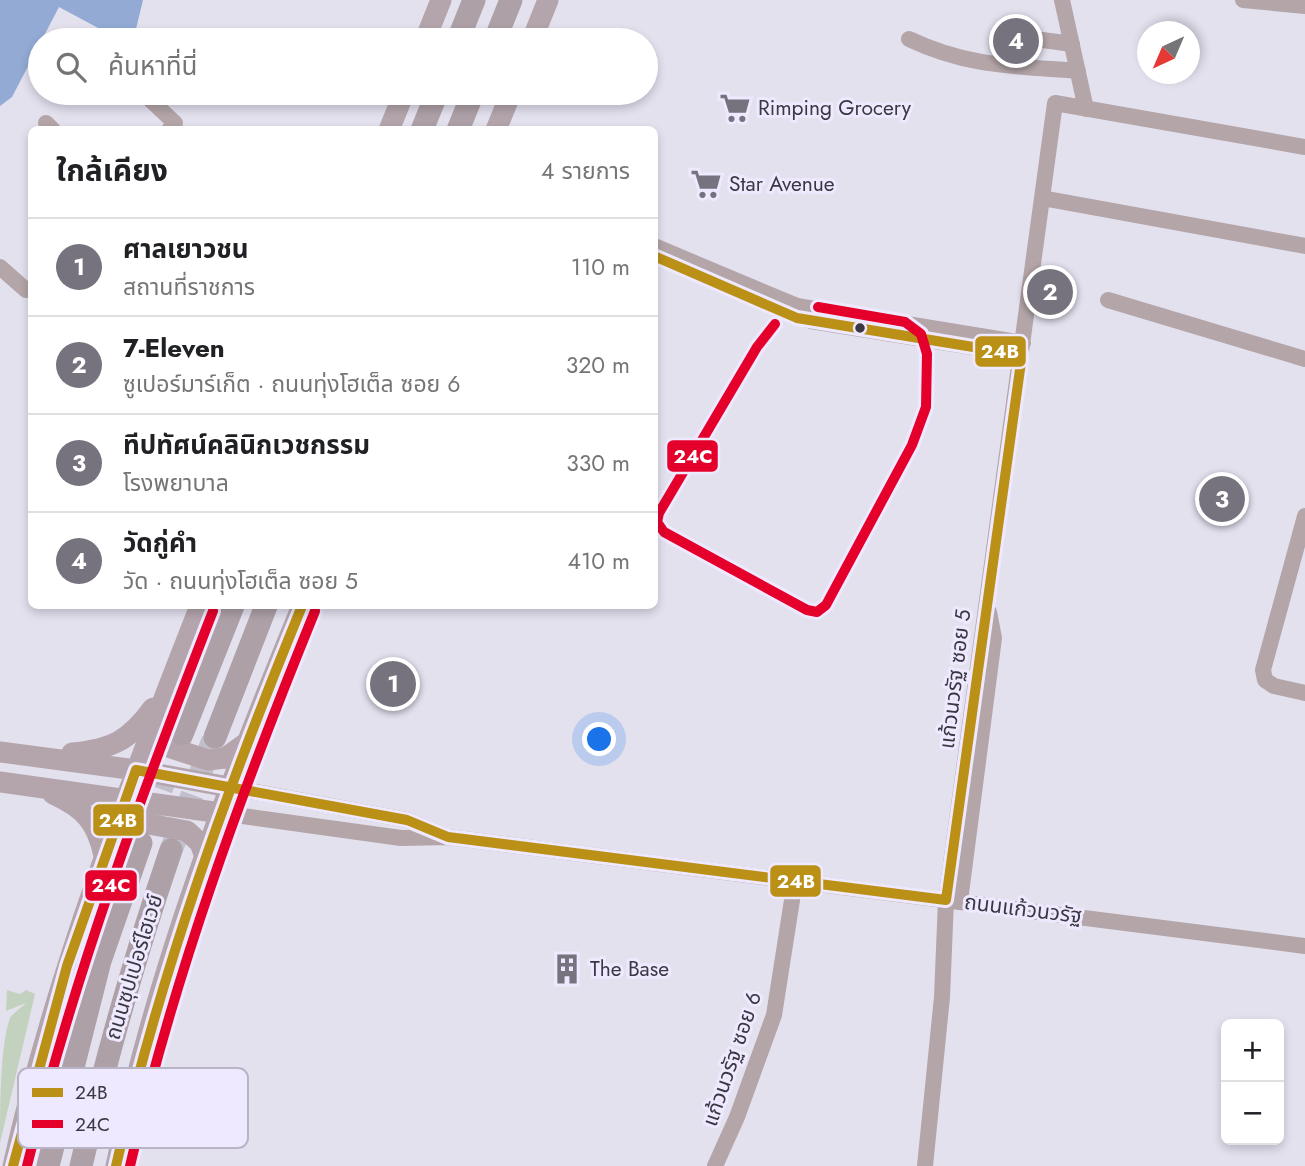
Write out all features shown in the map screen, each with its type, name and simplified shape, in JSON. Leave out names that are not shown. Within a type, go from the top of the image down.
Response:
[{"type":"highway","points":[[463,28],[474,0]]},
{"type":"highway","points":[[500,28],[511,0]]},
{"type":"highway","points":[[424,126],[432,105]]},
{"type":"highway","points":[[460,126],[468,105]]},
{"type":"highway","points":[[182,734],[232,609]]},
{"type":"highway","points":[[215,737],[265,609]]},
{"type":"highway","name":"ถนนซุปเปอร์ไฮเวย์","points":[[73,1068],[100,961],[141,844]]},
{"type":"highway","name":"ถนนซุปเปอร์ไฮเวย์","points":[[104,1068],[132,963],[171,850]]},
{"type":"highway","name":"ถนนซุปเปอร์ไฮเวย์","points":[[48,1166],[53,1148]]},
{"type":"highway","name":"ถนนซุปเปอร์ไฮเวย์","points":[[81,1166],[85,1148]]},
{"type":"main road","points":[[430,28],[442,0]]},
{"type":"main road","points":[[537,28],[548,0]]},
{"type":"main road","points":[[391,126],[399,105]]},
{"type":"main road","points":[[498,126],[506,105]]},
{"type":"main road","points":[[35,1068],[106,849],[199,609]]},
{"type":"main road","points":[[141,1068],[176,934],[246,743],[301,609]]},
{"type":"main road","points":[[35,756],[113,746],[144,719],[169,685]]},
{"type":"main road","points":[[156,718],[160,736],[171,748],[208,760],[225,758],[246,743]]},
{"type":"main road","name":"ถนนแก้วนวรัฐ","points":[[0,752],[136,770],[229,788]]},
{"type":"main road","name":"ถนนแก้วนวรัฐ","points":[[0,782],[221,813]]},
{"type":"main road","points":[[36,786],[82,809],[97,828],[106,849]]},
{"type":"main road","points":[[106,849],[128,827],[143,823],[187,831],[200,843],[205,858]]},
{"type":"main road","points":[[13,1166],[18,1143]]},
{"type":"main road","points":[[116,1166],[121,1148]]},
{"type":"street","points":[[1062,0],[1086,109]]},
{"type":"street","points":[[1243,0],[1305,6]]},
{"type":"street","points":[[1006,35],[1072,44]]},
{"type":"street","points":[[909,39],[942,55],[979,63],[1078,71]]},
{"type":"street","points":[[658,259],[797,318],[832,318],[1023,349],[1055,103],[1305,147]]},
{"type":"street","points":[[155,105],[175,123],[173,126]]},
{"type":"street","points":[[1042,198],[1305,246]]},
{"type":"street","points":[[658,248],[832,318]]},
{"type":"street","points":[[0,267],[26,290]]},
{"type":"street","points":[[1108,300],[1305,359]]},
{"type":"street","name":"แก้วนวรัฐ ซอย 5","points":[[925,1166],[953,901],[988,636],[986,600],[1023,349]]},
{"type":"street","points":[[1305,516],[1263,670],[1265,680],[1274,686],[1305,693]]},
{"type":"street","name":"ถนนแก้วนวรัฐ","points":[[229,788],[407,820],[448,837]]},
{"type":"street","name":"ถนนแก้วนวรัฐ","points":[[221,813],[401,838],[448,837],[1305,946]]},
{"type":"street","name":"แก้วนวรัฐ ซอย 6","points":[[715,1166],[737,1117],[774,1015],[795,881]]},
{"type":"green space","points":[[7,990],[20,994],[26,990],[35,994],[0,1143],[4,1044],[10,1018],[26,1003],[6,1011]]},
{"type":"water","points":[[0,0],[143,0],[136,28],[98,28],[59,7],[48,28],[28,28],[28,66],[12,97],[0,106]]},
{"type":"tunnel","points":[[149,821],[182,734]]},
{"type":"tunnel","points":[[172,848],[213,740]]},
{"type":"transit line","name":"24B","points":[[39,1068],[67,966],[136,770],[407,820],[448,837],[946,900],[1022,355],[797,318],[658,258]]},
{"type":"transit line","name":"24C","points":[[658,523],[664,532],[807,610],[817,612],[826,605],[912,445],[926,407],[927,354],[921,334],[905,322],[818,307]]},
{"type":"transit line","name":"24C","points":[[658,518],[757,347],[775,324]]},
{"type":"transit line","name":"24B","points":[[141,1068],[197,882],[247,744],[301,609]]},
{"type":"transit line","name":"24C","points":[[54,1068],[111,885],[213,611]]},
{"type":"transit line","name":"24C","points":[[155,1068],[211,885],[315,611]]},
{"type":"transit line","name":"24B","points":[[13,1166],[18,1147]]},
{"type":"transit line","name":"24C","points":[[27,1166],[32,1148]]},
{"type":"transit line","name":"24B","points":[[116,1166],[120,1148]]},
{"type":"transit line","name":"24C","points":[[130,1166],[135,1148]]},
{"type":"place","name":"วัดกู่คำ","points":[[1016,41]]},
{"type":"place","name":"Rimping Grocery","points":[[735,108]]},
{"type":"place","name":"Star Avenue","points":[[706,184]]},
{"type":"place","name":"7-Eleven","points":[[1050,292]]},
{"type":"place","name":"ทีปทัศน์คลินิกเวชกรรม","points":[[1222,499]]},
{"type":"place","name":"ศาลเยาวชน","points":[[393,684]]},
{"type":"place","name":"The Base","points":[[567,969]]}]
